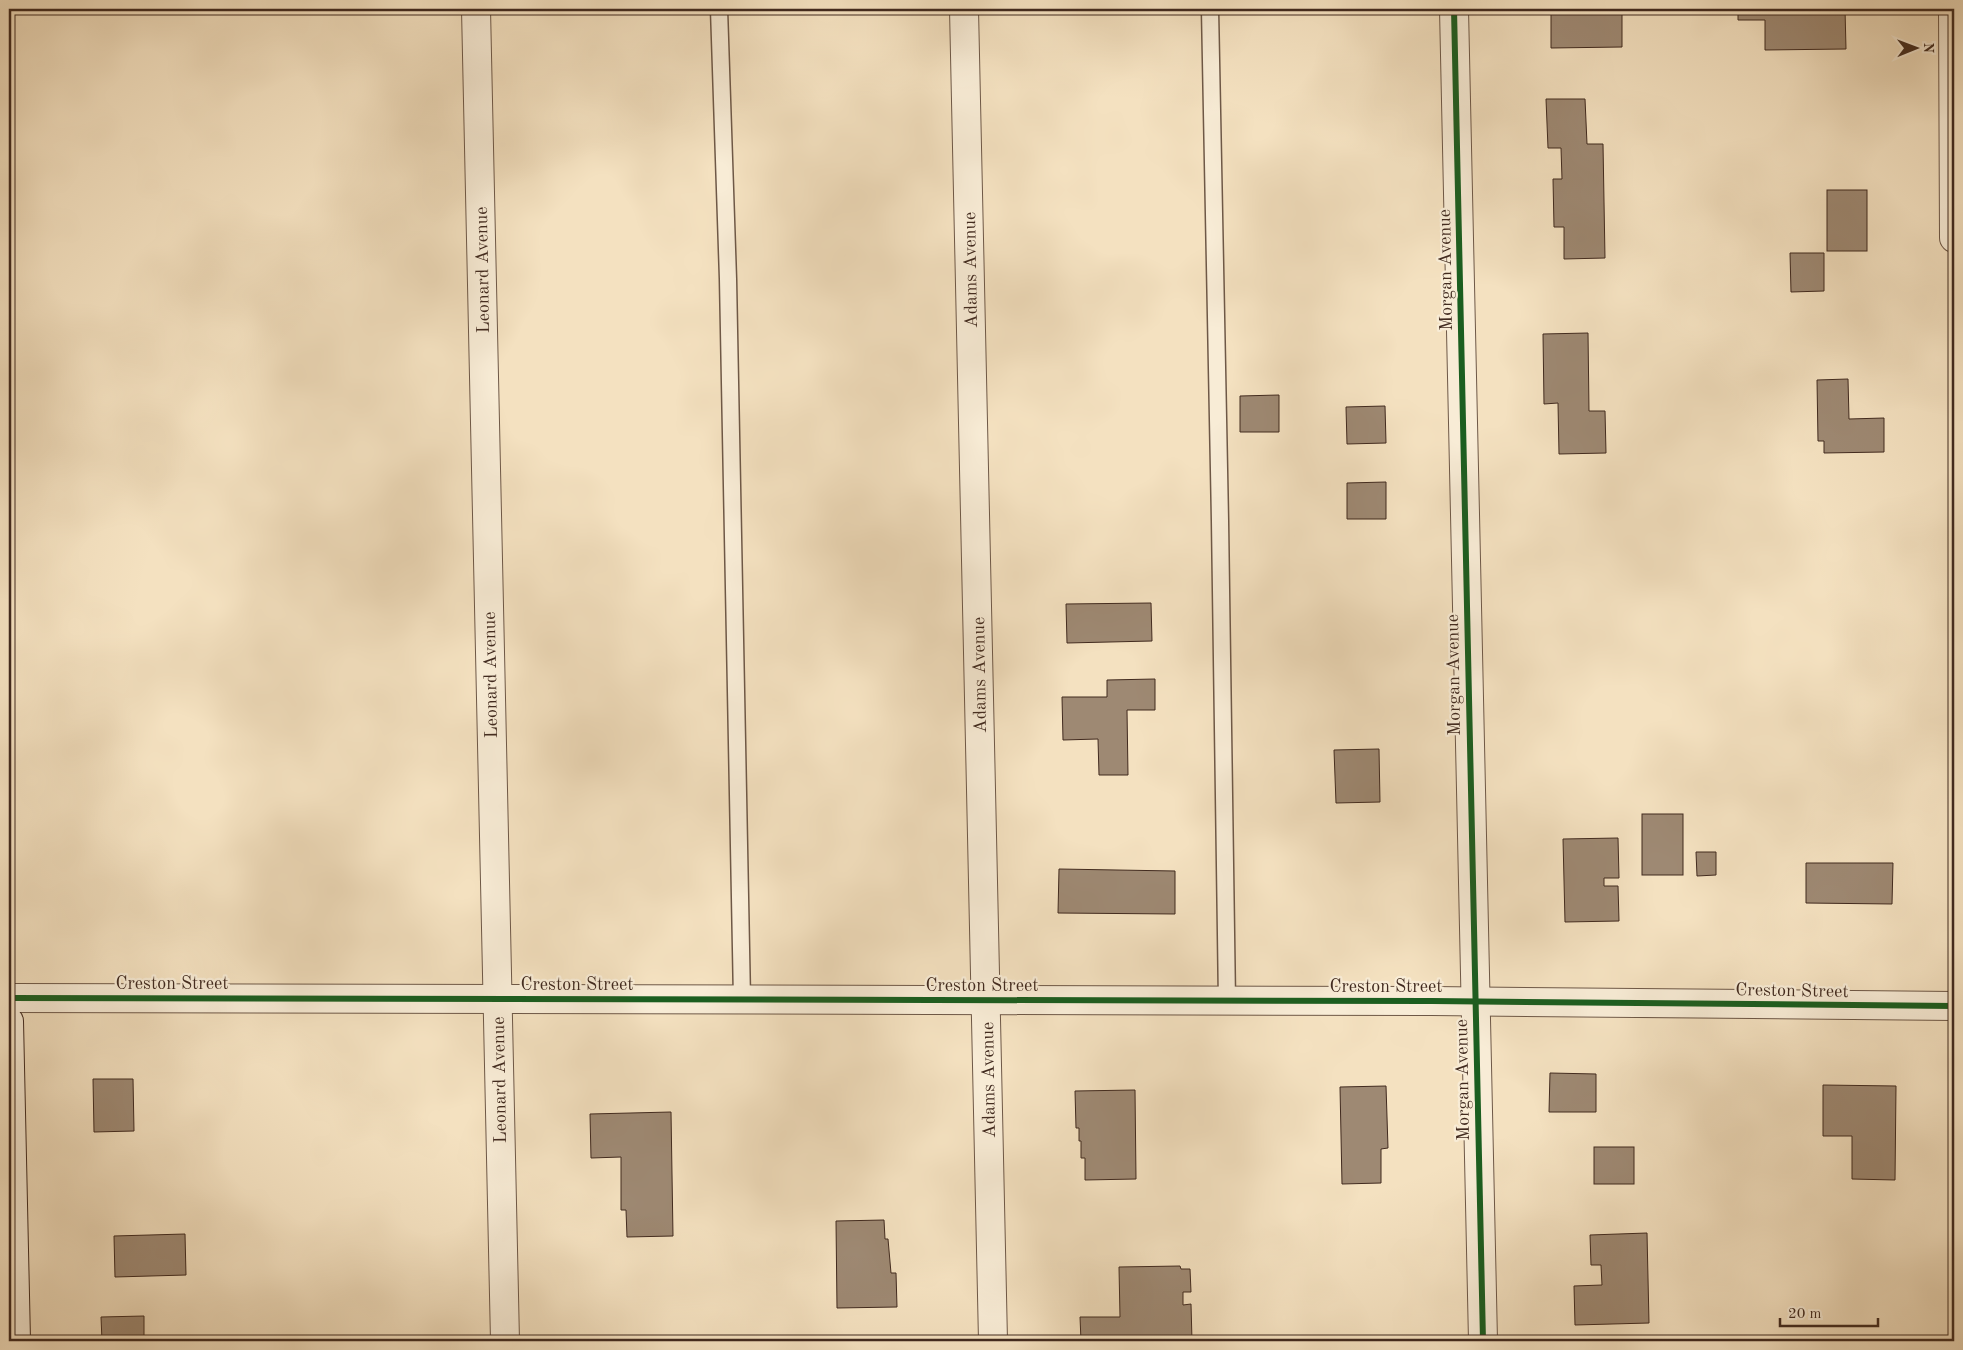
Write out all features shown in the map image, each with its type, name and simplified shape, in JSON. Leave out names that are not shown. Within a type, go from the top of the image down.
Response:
[{"type":"street","name":"Leonard Avenue","points":[[476,9],[506,1341]]},
{"type":"street","name":"Adams Avenue","points":[[964,9],[993,1341]]},
{"type":"street","name":"Morgan Avenue","points":[[1454,9],[1483,1341]]},
{"type":"street","points":[[1953,9],[1954,238]]},
{"type":"street","name":"Creston Street","points":[[9,998],[1475,1002],[1954,1006]]},
{"type":"street","points":[[9,1021],[16,1341]]},
{"type":"lane","points":[[719,9],[728,279],[742,1000]]},
{"type":"lane","points":[[1210,9],[1227,1002]]},
{"type":"building","points":[[1551,9],[1622,9],[1622,47],[1551,48]]},
{"type":"building","points":[[1738,9],[1845,9],[1846,49],[1765,50],[1765,20],[1738,20]]},
{"type":"building","points":[[1546,99],[1585,99],[1587,144],[1603,144],[1605,258],[1564,259],[1564,227],[1554,227],[1553,179],[1562,179],[1561,148],[1548,148]]},
{"type":"building","points":[[1827,190],[1867,190],[1867,251],[1827,251]]},
{"type":"building","points":[[1790,253],[1824,253],[1824,291],[1791,292]]},
{"type":"building","points":[[1588,333],[1589,411],[1605,411],[1606,453],[1559,454],[1558,403],[1544,404],[1543,334]]},
{"type":"building","points":[[1848,379],[1849,419],[1884,418],[1884,452],[1824,453],[1824,441],[1818,441],[1817,380]]},
{"type":"building","points":[[1279,395],[1279,432],[1240,432],[1240,396]]},
{"type":"building","points":[[1385,406],[1386,443],[1347,444],[1346,407]]},
{"type":"building","points":[[1386,482],[1386,519],[1347,519],[1347,483]]},
{"type":"building","points":[[1151,603],[1152,641],[1067,643],[1066,604]]},
{"type":"building","points":[[1155,679],[1155,710],[1127,710],[1128,775],[1099,775],[1098,739],[1063,740],[1062,697],[1107,697],[1107,680]]},
{"type":"building","points":[[1379,749],[1380,802],[1336,803],[1334,750]]},
{"type":"building","points":[[1642,814],[1683,814],[1683,875],[1642,875]]},
{"type":"building","points":[[1618,838],[1619,878],[1604,878],[1604,886],[1618,886],[1619,921],[1565,922],[1563,839]]},
{"type":"building","points":[[1696,852],[1716,852],[1716,875],[1697,876]]},
{"type":"building","points":[[1806,863],[1893,863],[1892,904],[1806,903]]},
{"type":"building","points":[[1059,869],[1175,871],[1175,914],[1058,913]]},
{"type":"building","points":[[1550,1073],[1596,1074],[1596,1112],[1549,1112]]},
{"type":"building","points":[[93,1079],[133,1079],[134,1131],[94,1132]]},
{"type":"building","points":[[1823,1085],[1896,1086],[1895,1180],[1852,1179],[1852,1136],[1823,1136]]},
{"type":"building","points":[[1386,1086],[1388,1148],[1381,1149],[1381,1183],[1342,1184],[1340,1087]]},
{"type":"building","points":[[1135,1090],[1136,1179],[1085,1180],[1085,1158],[1081,1158],[1079,1128],[1076,1128],[1075,1091]]},
{"type":"building","points":[[671,1112],[673,1236],[627,1237],[626,1210],[621,1210],[621,1157],[591,1158],[590,1114]]},
{"type":"building","points":[[1594,1147],[1634,1147],[1634,1184],[1594,1184]]},
{"type":"building","points":[[884,1220],[891,1273],[896,1273],[897,1307],[837,1308],[836,1221]]},
{"type":"building","points":[[1647,1233],[1649,1323],[1575,1325],[1574,1286],[1602,1285],[1601,1265],[1591,1265],[1590,1235]]},
{"type":"building","points":[[185,1234],[186,1275],[115,1277],[114,1236]]},
{"type":"building","points":[[1180,1266],[1181,1269],[1190,1269],[1191,1292],[1183,1292],[1183,1305],[1191,1304],[1192,1341],[1081,1341],[1080,1317],[1120,1317],[1119,1267]]},
{"type":"building","points":[[144,1316],[144,1341],[102,1341],[101,1317]]},
{"type":"cycle path","points":[[1454,9],[1483,1341]]},
{"type":"cycle path","points":[[9,998],[1432,1001],[1954,1006]]}]
